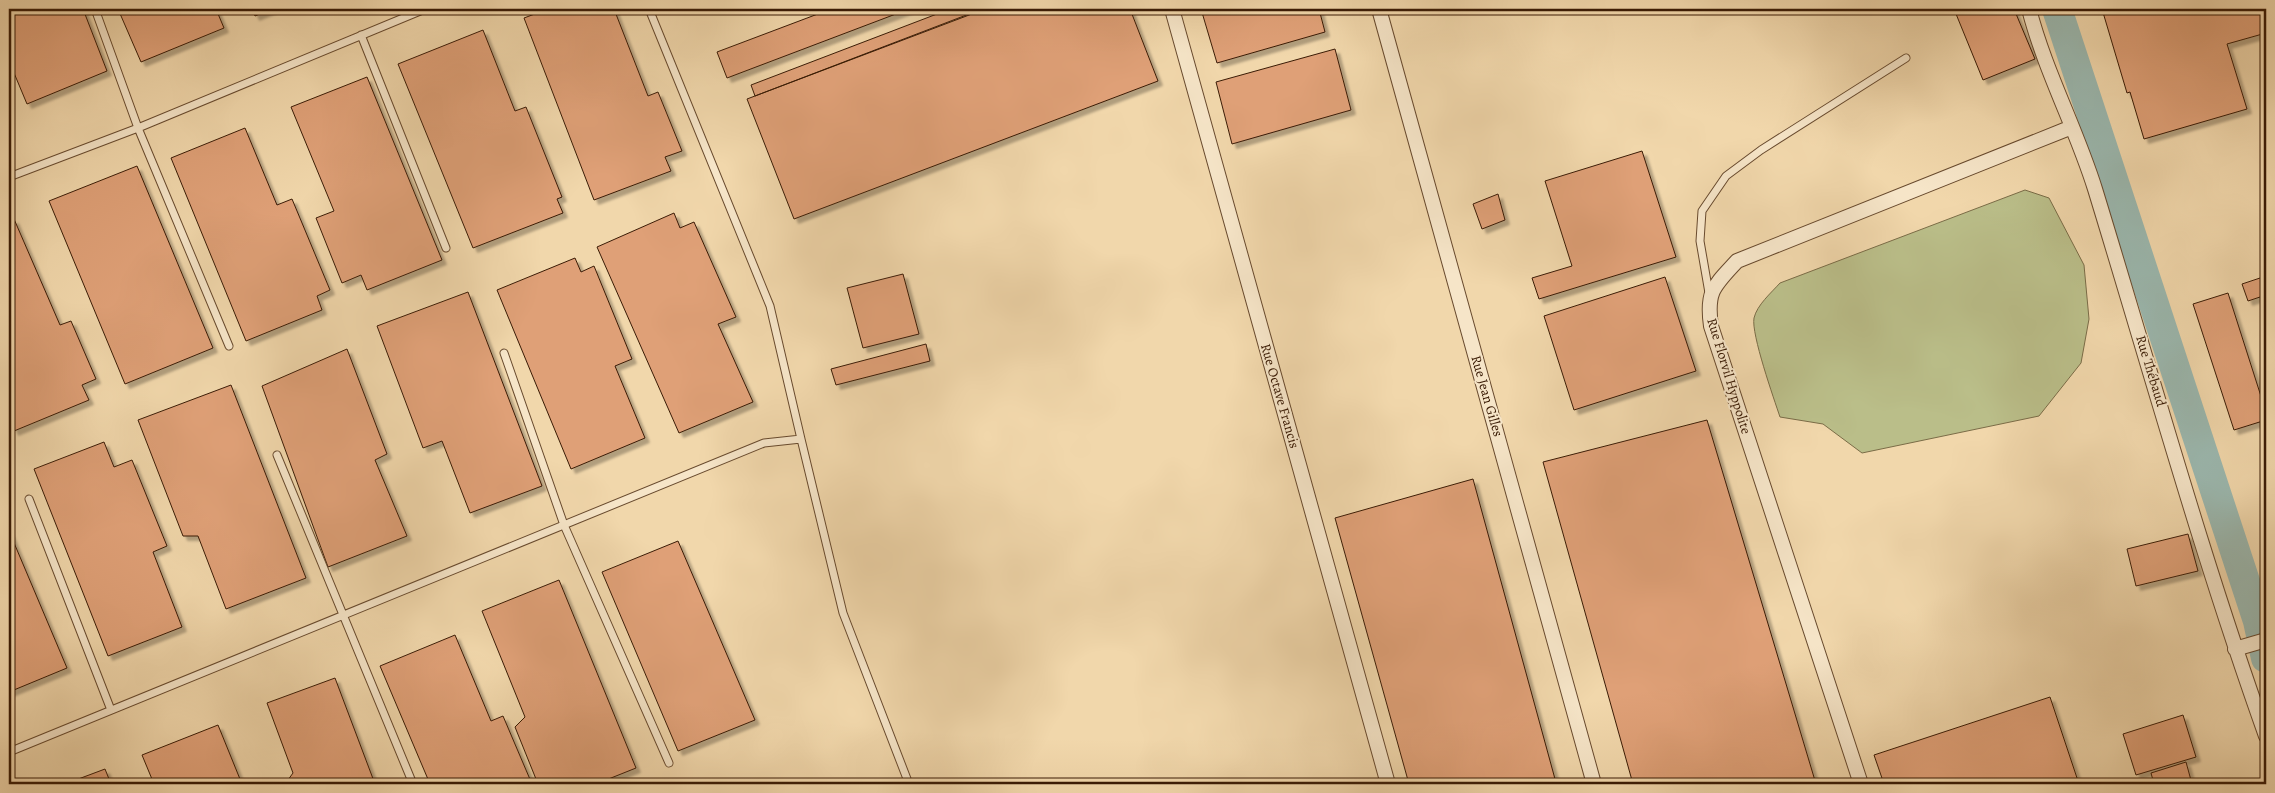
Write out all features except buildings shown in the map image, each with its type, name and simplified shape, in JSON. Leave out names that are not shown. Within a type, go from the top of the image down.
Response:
[{"type":"street","name":"Rue Octave Francis","points":[[1172,9],[1388,784]]},
{"type":"street","name":"Rue Jean Gilles","points":[[1379,9],[1594,784]]},
{"type":"street","name":"Rue Thébaud","points":[[2029,9],[2039,48],[2089,171],[2266,736]]},
{"type":"street","points":[[1710,295],[1717,283],[1737,261],[2072,127]]},
{"type":"street","name":"Rue Florvil Hyppolite","points":[[1710,295],[1711,326],[1861,784]]},
{"type":"street","points":[[2239,648],[2266,640]]},
{"type":"lane","points":[[94,9],[138,128],[229,346]]},
{"type":"lane","points":[[9,177],[138,128],[426,9]]},
{"type":"lane","points":[[649,9],[770,306],[844,613],[909,784]]},
{"type":"lane","points":[[361,35],[446,248]]},
{"type":"lane","points":[[1710,295],[1700,241],[1702,211],[1726,176],[1761,150],[1906,58]]},
{"type":"lane","points":[[504,353],[564,525],[669,763]]},
{"type":"lane","points":[[9,752],[764,443],[801,439]]},
{"type":"lane","points":[[277,455],[413,784]]},
{"type":"lane","points":[[29,499],[111,710]]},
{"type":"green space","points":[[2025,190],[2049,198],[2084,265],[2089,319],[2081,363],[2039,416],[1862,453],[1823,424],[1780,417],[1759,352],[1754,318],[1761,304],[1780,283]]},
{"type":"waterway","points":[[2057,9],[2258,621],[2266,658]]}]
